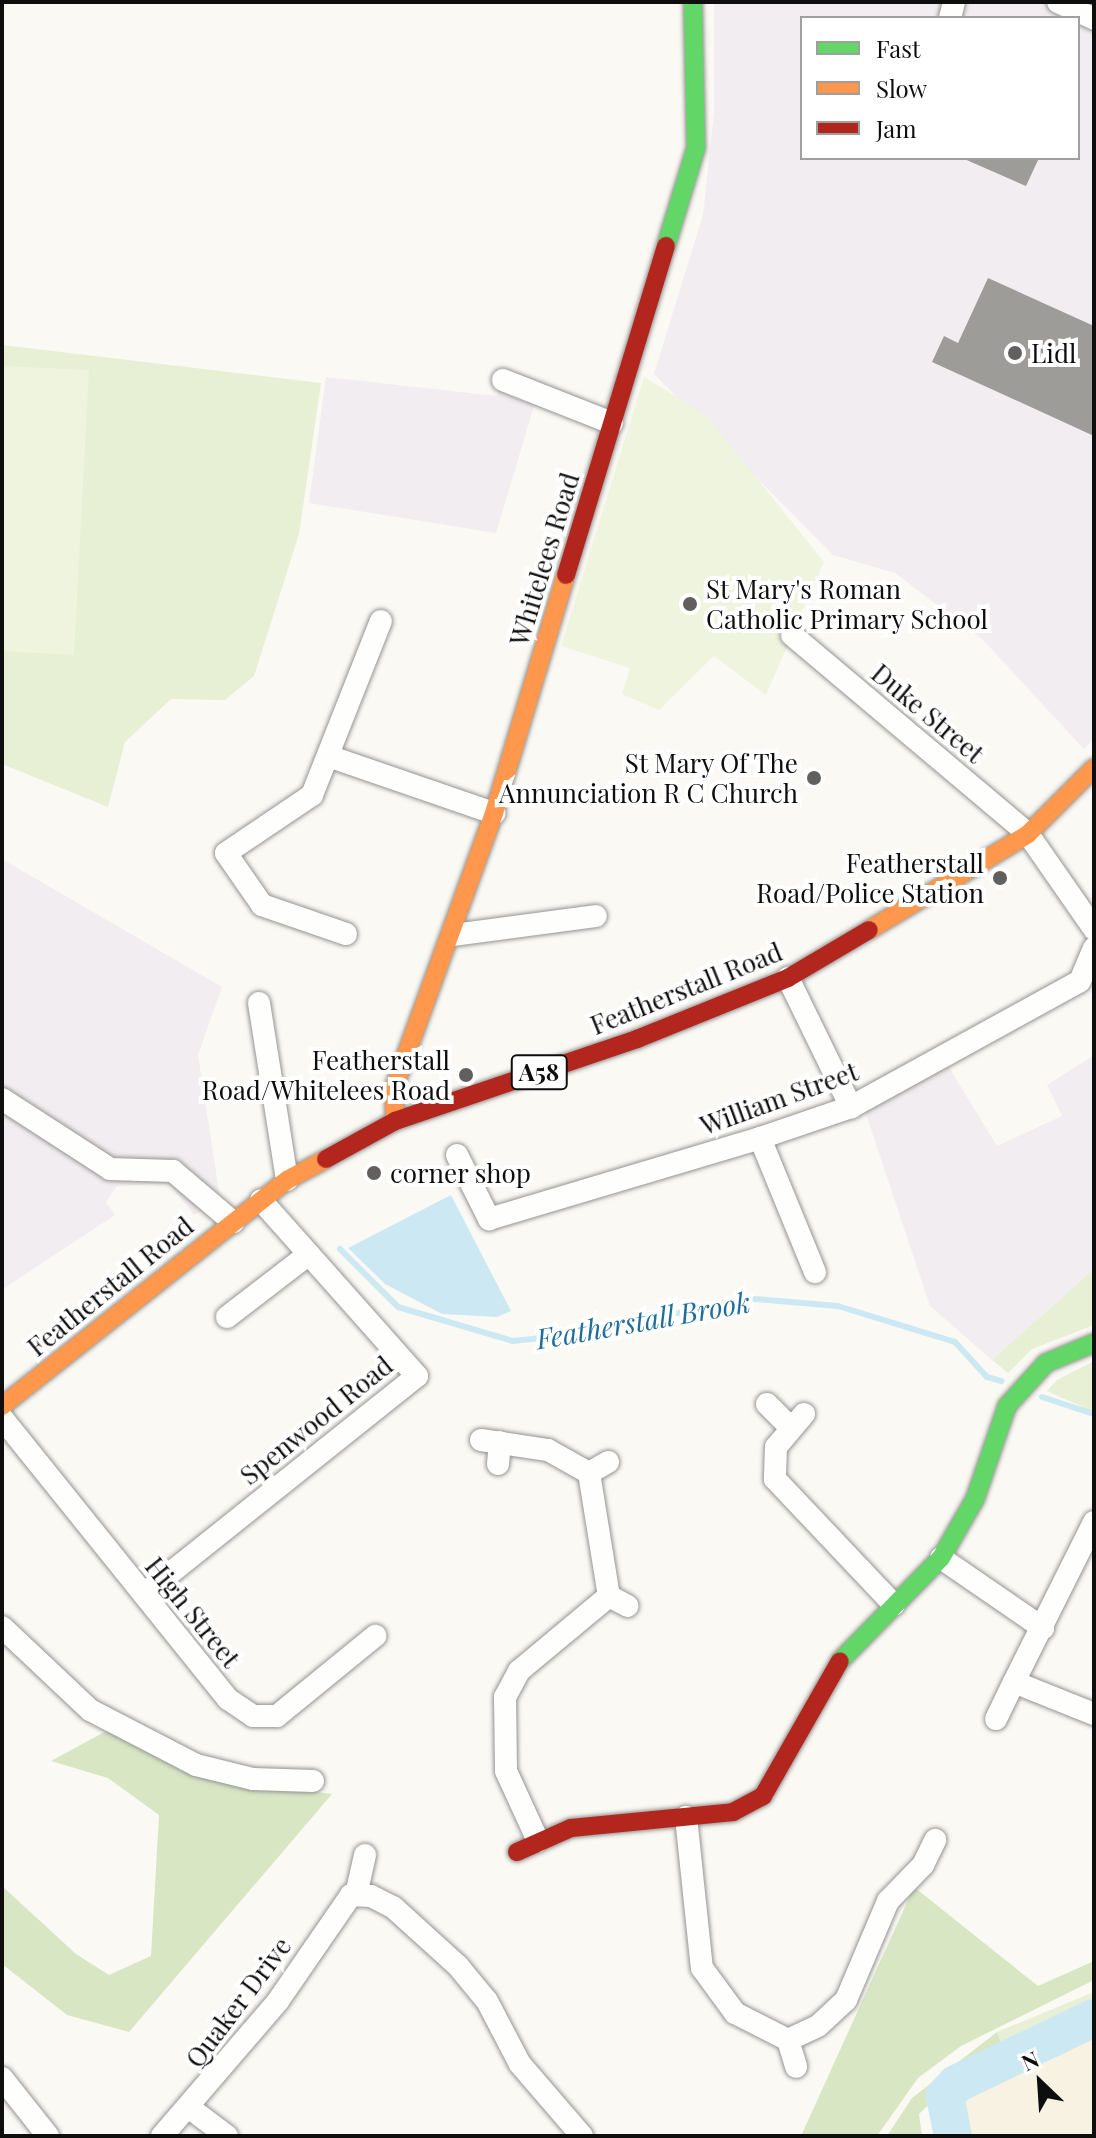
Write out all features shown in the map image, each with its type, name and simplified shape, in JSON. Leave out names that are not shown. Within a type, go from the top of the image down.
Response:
[{"type":"main road","name":"Whitelees Road","points":[[395,1121],[394,1088],[454,935],[494,813],[696,148],[693,2]]},
{"type":"main road","name":"Featherstall Road","points":[[2,1406],[287,1180],[395,1121],[637,1039],[788,978],[1028,834],[1094,768]]},
{"type":"main road","points":[[517,1852],[571,1828],[733,1812],[763,1796],[831,1670],[941,1558],[975,1499],[1007,1406],[1046,1363],[1094,1343]]},
{"type":"street","points":[[1058,2],[1094,19]]},
{"type":"street","points":[[503,380],[612,423]]},
{"type":"street","points":[[346,934],[262,905],[226,853],[312,795],[381,621]]},
{"type":"street","name":"Duke Street","points":[[792,635],[1028,834],[1094,929]]},
{"type":"street","points":[[328,756],[494,813]]},
{"type":"street","points":[[454,935],[596,916]]},
{"type":"street","name":"William Street","points":[[457,1155],[489,1219],[760,1138],[851,1107],[1080,981],[1094,948]]},
{"type":"street","points":[[788,978],[851,1107]]},
{"type":"street","points":[[259,1003],[287,1180]]},
{"type":"street","points":[[2,1099],[110,1169],[173,1171],[233,1222]]},
{"type":"street","points":[[760,1138],[815,1272]]},
{"type":"street","name":"Spenwood Road","points":[[144,1594],[417,1376],[261,1200]]},
{"type":"street","points":[[227,1317],[309,1254]]},
{"type":"street","points":[[767,1404],[798,1421],[776,1447],[775,1479],[894,1605]]},
{"type":"street","name":"High Street","points":[[2,1418],[228,1699],[253,1716],[277,1716],[375,1636]]},
{"type":"street","points":[[493,1449],[548,1450],[598,1467],[619,1601],[519,1671],[505,1697],[506,1771],[538,1841]]},
{"type":"street","points":[[996,1719],[1094,1522]]},
{"type":"street","points":[[941,1558],[1043,1628]]},
{"type":"street","points":[[2,1627],[90,1710],[196,1765],[253,1779],[313,1781]]},
{"type":"street","points":[[1014,1682],[1094,1714]]},
{"type":"street","points":[[686,1817],[702,1968],[735,2013],[788,2040],[796,2067]]},
{"type":"street","points":[[788,2040],[818,2026],[846,2000],[888,1901],[923,1865],[935,1840]]},
{"type":"street","points":[[365,1855],[354,1895],[393,1907],[458,1966],[487,2001],[520,2064],[582,2136]]},
{"type":"street","name":"Quaker Drive","points":[[162,2136],[191,2109],[278,2001],[354,1895]]},
{"type":"street","points":[[2,2078],[48,2136]]},
{"type":"street","points":[[191,2109],[227,2136]]},
{"type":"shaded area","points":[[714,2],[1094,2],[1094,739],[1084,749],[982,639],[895,573],[833,555],[654,374],[703,215],[714,112]]},
{"type":"shaded area","points":[[326,377],[497,396],[498,390],[534,406],[496,533],[309,503]]},
{"type":"shaded area","points":[[2,859],[222,987],[198,1055],[220,1198],[194,1215],[169,1183],[117,1186],[106,1202],[115,1215],[3,1289]]},
{"type":"shaded area","points":[[1094,1055],[1094,1269],[992,1360],[930,1306],[864,1108],[945,1061],[997,1146],[1062,1116],[1047,1085]]},
{"type":"shaded area","points":[[1094,2032],[1094,2136],[972,2136],[964,2097]]},
{"type":"green space","points":[[2,345],[321,383],[299,534],[254,676],[225,700],[171,699],[125,742],[108,807],[2,764]]},
{"type":"green space","points":[[2,366],[89,370],[74,655],[2,651]]},
{"type":"green space","points":[[644,377],[706,415],[824,562],[766,695],[714,656],[659,710],[622,694],[630,668],[561,646]]},
{"type":"green space","points":[[1094,1269],[1094,1325],[1032,1349],[1008,1373],[992,1360]]},
{"type":"green space","points":[[1094,1361],[1094,1412],[1047,1391],[1057,1380]]},
{"type":"green space","points":[[110,1729],[261,1785],[332,1794],[129,2032],[67,2015],[2,1964],[2,1886],[76,1954],[109,1975],[151,1956],[159,1815],[108,1778],[51,1761]]},
{"type":"green space","points":[[914,1887],[1038,1986],[1094,1961],[1094,1980],[961,2046],[918,2078],[877,2136],[801,2136]]},
{"type":"green space","points":[[1094,1992],[1094,2007],[1003,2048],[997,2032]]},
{"type":"green space","points":[[997,2032],[1003,2048],[958,2077],[919,2114],[922,2136],[887,2136],[912,2098]]},
{"type":"water","points":[[451,1195],[511,1311],[497,1317],[442,1314],[385,1284],[348,1248]]},
{"type":"building","points":[[967,160],[1038,160],[1026,186]]},
{"type":"building","name":"Lidl","points":[[988,278],[1094,326],[1094,436],[932,362],[944,336],[958,343]]},
{"type":"waterway","name":"Featherstall Brook","points":[[340,1249],[398,1307],[513,1341],[598,1332],[744,1298],[838,1306],[955,1342],[987,1377],[1001,1381]]},
{"type":"waterway","name":"Featherstall Brook","points":[[1042,1397],[1094,1414]]},
{"type":"waterway","points":[[953,2136],[945,2096],[956,2084],[1094,2018]]},
{"type":"traffic: fast","points":[[666,246],[696,148],[693,2]]},
{"type":"traffic: fast","points":[[840,1661],[941,1558],[975,1499],[1007,1406],[1046,1363],[1094,1343]]},
{"type":"traffic: slow","points":[[395,1121],[394,1088],[494,813],[566,575]]},
{"type":"traffic: slow","points":[[869,930],[1028,834],[1094,768]]},
{"type":"traffic: slow","points":[[2,1406],[287,1180],[326,1159]]},
{"type":"traffic: jam","points":[[566,575],[666,246]]},
{"type":"traffic: jam","points":[[326,1159],[395,1121],[637,1039],[788,978],[869,930]]},
{"type":"traffic: jam","points":[[517,1852],[571,1828],[733,1812],[763,1796],[840,1661]]},
{"type":"place","name":"Lidl","points":[[1015,353]]},
{"type":"place","name":"St Mary's Roman Catholic Primary School","points":[[690,604]]},
{"type":"place","name":"St Mary Of The Annunciation R C Church","points":[[814,778]]},
{"type":"place","name":"Featherstall Road/Police Station","points":[[1000,878]]},
{"type":"place","name":"Featherstall Road/Whitelees Road","points":[[466,1075]]},
{"type":"place","name":"corner shop","points":[[374,1173]]}]
